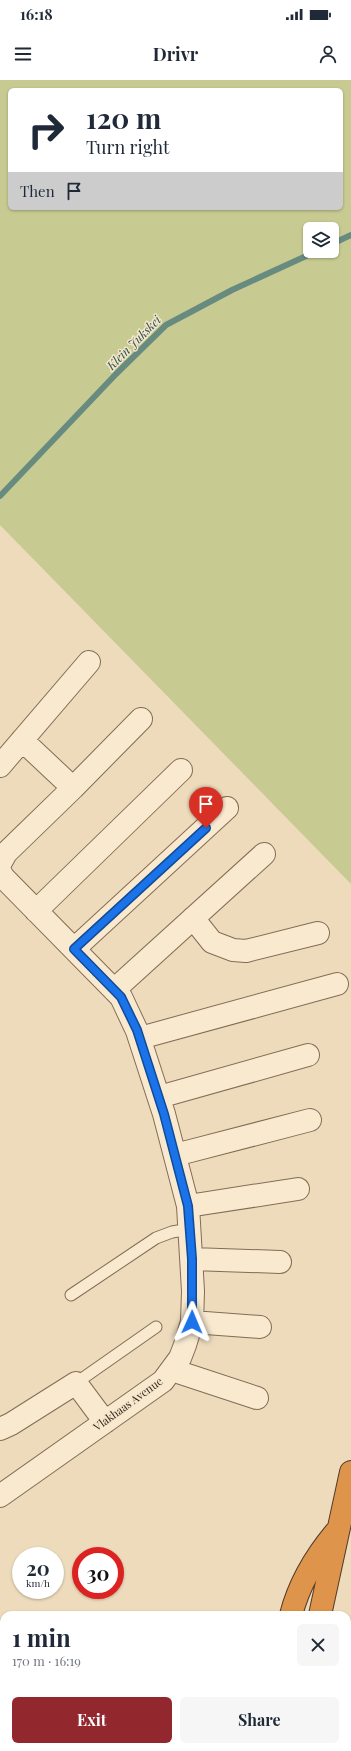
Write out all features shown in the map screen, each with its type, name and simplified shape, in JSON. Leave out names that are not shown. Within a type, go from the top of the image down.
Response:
[{"type":"highway","points":[[321,1611],[351,1472]]},
{"type":"highway","points":[[292,1611],[295,1598],[308,1571],[317,1556],[339,1529]]},
{"type":"street","points":[[0,766],[89,662]]},
{"type":"street","points":[[1,871],[6,853],[141,719]]},
{"type":"street","points":[[22,740],[73,788]]},
{"type":"street","points":[[36,911],[181,770]]},
{"type":"street","points":[[74,949],[227,808]]},
{"type":"street","points":[[114,990],[264,854]]},
{"type":"street","name":"Vlakhaas Avenue","points":[[0,1496],[163,1381],[180,1358],[192,1322],[192,1259],[188,1206],[159,1097],[140,1038],[121,997],[36,911],[1,871]]},
{"type":"street","points":[[193,918],[212,942],[233,950],[246,951],[318,932]]},
{"type":"street","points":[[140,1038],[337,984]]},
{"type":"street","points":[[159,1097],[308,1055]]},
{"type":"street","points":[[175,1155],[310,1120]]},
{"type":"street","points":[[188,1206],[298,1190]]},
{"type":"street","points":[[192,1259],[280,1262]]},
{"type":"street","points":[[192,1322],[260,1326]]},
{"type":"street","points":[[172,1370],[257,1398]]},
{"type":"street","points":[[0,1429],[76,1383],[104,1422]]},
{"type":"lane","points":[[71,1295],[156,1238],[172,1232],[190,1229]]},
{"type":"lane","points":[[76,1383],[156,1328]]},
{"type":"green space","points":[[0,80],[351,80],[351,884],[0,525]]},
{"type":"waterway","name":"Klein Jukskei","points":[[339,241],[351,235]]},
{"type":"waterway","name":"Klein Jukskei","points":[[0,496],[116,374],[166,325],[232,290],[303,257]]},
{"type":"route","points":[[192,1322],[192,1259],[188,1206],[164,1114],[137,1030],[121,997],[74,949],[206,828]]}]
